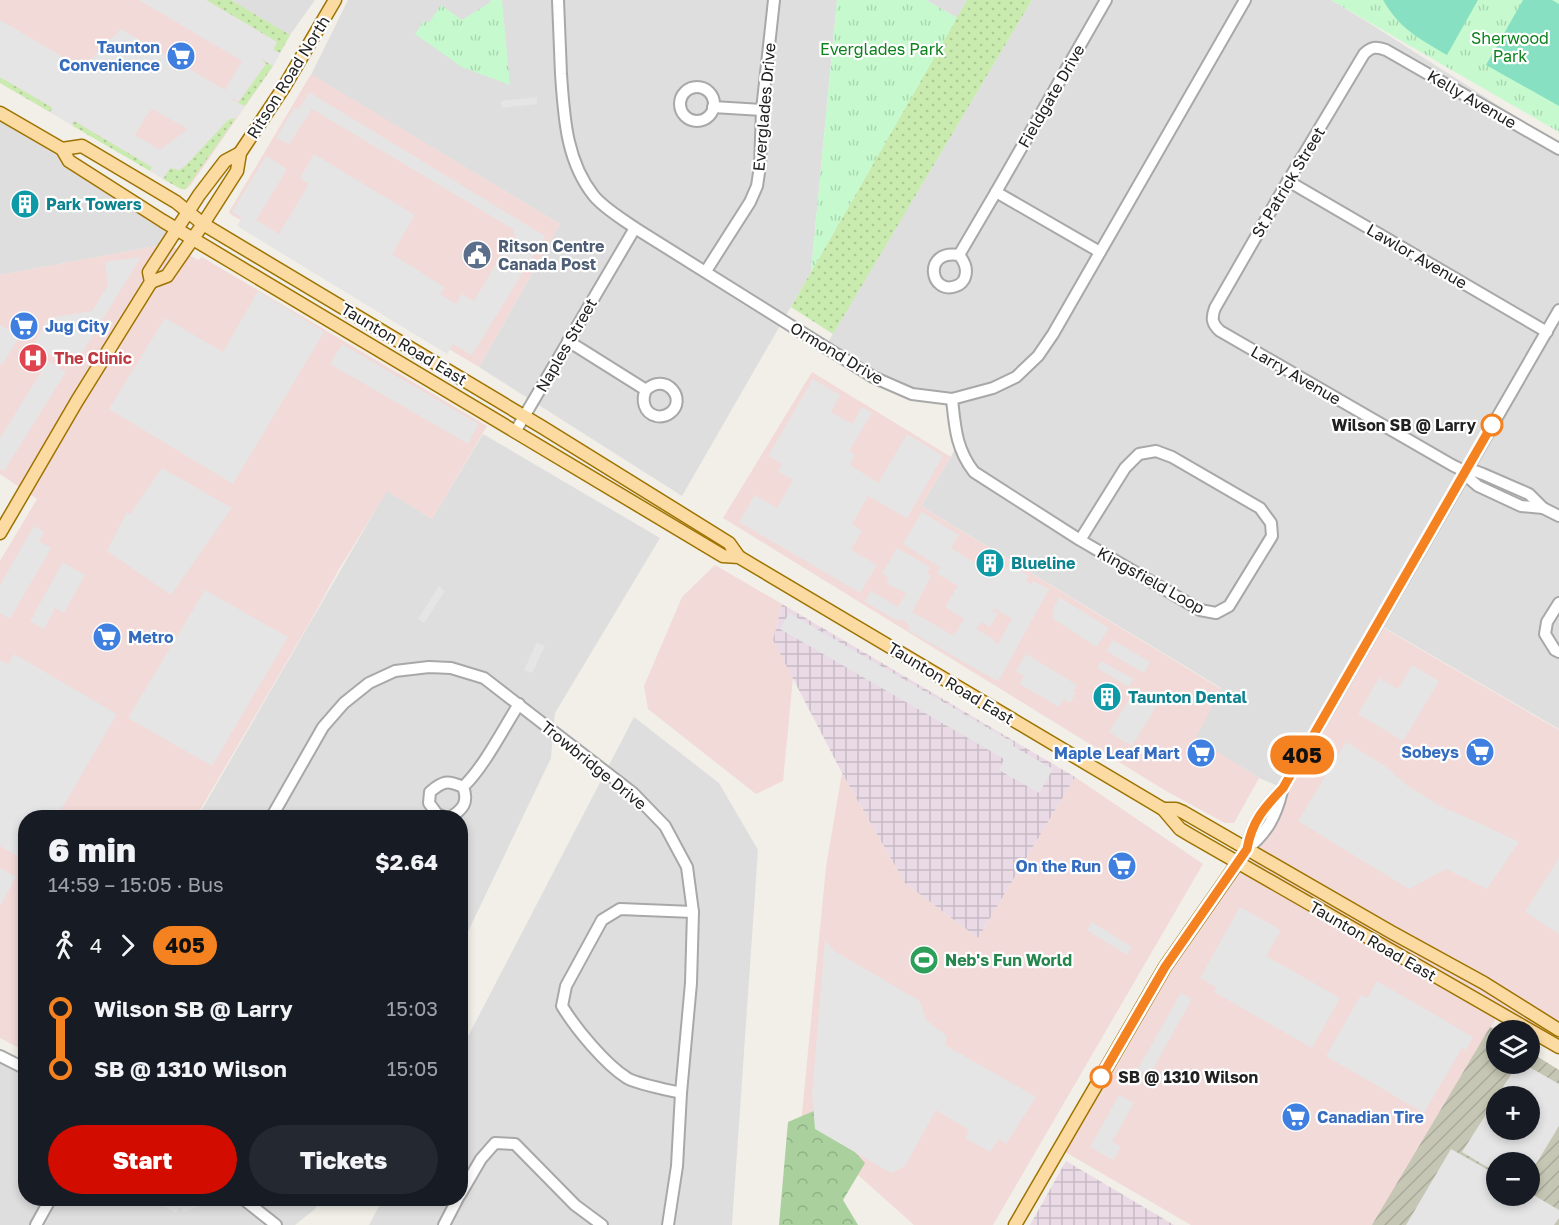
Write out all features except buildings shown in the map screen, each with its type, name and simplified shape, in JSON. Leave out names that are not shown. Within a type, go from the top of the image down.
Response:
[{"type":"main road","name":"Ritson Road North","points":[[0,533],[77,401],[151,282],[167,276],[237,171],[240,153],[284,87],[335,0]]},
{"type":"main road","name":"Taunton Road East","points":[[0,113],[62,149],[69,161],[193,239],[723,556],[739,557]]},
{"type":"main road","name":"Taunton Road East","points":[[62,149],[82,146],[176,202],[203,224],[729,543],[739,557],[1163,809],[1180,830],[1559,1047]]},
{"type":"main road","name":"Ritson Road North","points":[[151,282],[149,272],[199,195],[225,161],[240,153]]},
{"type":"main road","name":"Taunton Road East","points":[[1163,809],[1176,809],[1183,812],[1484,984],[1559,1030]]},
{"type":"main road","points":[[1015,1225],[1165,967],[1247,849]]},
{"type":"street","name":"Ormond Drive","points":[[558,0],[563,114],[567,140],[576,166],[596,198],[634,228],[873,377],[912,394],[952,399],[993,388],[1016,377],[1038,356],[1053,334],[1245,0]]},
{"type":"street","name":"Everglades Drive","points":[[706,271],[750,202],[757,186],[762,110],[774,0]]},
{"type":"street","name":"Fieldgate Drive","points":[[959,255],[1106,0]]},
{"type":"street","name":"St Patrick Street","points":[[1220,331],[1212,321],[1215,308],[1288,181],[1364,54],[1374,47],[1386,50]]},
{"type":"street","name":"Kelly Avenue","points":[[1386,50],[1559,149]]},
{"type":"street","points":[[714,107],[762,110]]},
{"type":"street","name":"Lawlor Avenue","points":[[1288,181],[1547,332]]},
{"type":"street","points":[[996,192],[1100,252]]},
{"type":"street","name":"Naples Street","points":[[515,432],[634,228]]},
{"type":"street","points":[[1247,849],[1250,832],[1265,807],[1283,788],[1559,310]]},
{"type":"street","name":"Larry Avenue","points":[[1220,331],[1466,472],[1478,486],[1521,506],[1543,508],[1559,516]]},
{"type":"street","points":[[568,341],[646,390]]},
{"type":"street","points":[[952,399],[958,442],[964,460],[974,472],[1080,540]]},
{"type":"street","name":"Kingsfield Loop","points":[[1156,451],[1172,457],[1260,508],[1271,523],[1272,536],[1229,606],[1216,613],[1200,610],[1080,540],[1125,468],[1139,454],[1156,451]]},
{"type":"street","points":[[1559,603],[1547,622],[1545,634],[1555,650],[1559,652]]},
{"type":"street","name":"Trowbridge Drive","points":[[276,810],[323,727],[344,703],[369,683],[395,671],[429,667],[451,668],[484,678],[633,793],[665,825],[687,867],[693,912],[691,983],[677,1166],[668,1225]]},
{"type":"street","points":[[463,786],[476,773],[519,704]]},
{"type":"street","points":[[434,810],[429,803],[430,792],[441,783],[452,782],[463,786],[466,794],[465,803],[460,810]]},
{"type":"street","points":[[681,1093],[628,1079],[609,1063],[574,1025],[562,1006],[566,986],[602,920],[620,909],[693,912]]},
{"type":"street","points":[[0,1056],[18,1065]]},
{"type":"street","points":[[468,1181],[481,1159],[495,1143],[515,1144],[575,1205],[602,1225]]},
{"type":"street","points":[[36,1225],[47,1206]]},
{"type":"street","points":[[252,1206],[276,1225]]},
{"type":"street","points":[[444,1225],[454,1206]]},
{"type":"shaded area","points":[[0,0],[231,0],[290,35],[273,66],[190,186],[184,190],[0,83]]},
{"type":"shaded area","points":[[139,0],[206,0],[277,42],[273,50],[280,53],[273,66],[260,58],[266,64],[239,101],[232,98],[245,106],[235,119],[228,120],[185,166],[179,170],[170,168],[163,179],[150,171],[152,167],[75,121],[72,123],[73,126],[50,112],[53,108],[0,77],[0,20],[80,67],[84,66],[121,29],[225,90],[242,61]],"holes":[[[152,109],[188,129],[160,150],[135,135]]]},
{"type":"shaded area","points":[[231,0],[315,0],[290,35]]},
{"type":"shaded area","points":[[348,0],[837,0],[811,272],[682,496],[479,367],[560,224],[311,75]]},
{"type":"shaded area","points":[[926,0],[967,0],[957,18]]},
{"type":"shaded area","points":[[1032,0],[1331,0],[1559,144],[1559,729],[1378,624],[1283,788],[1259,778],[1195,738],[1221,688],[921,506],[958,442],[952,399],[891,386],[825,347]]},
{"type":"shaded area","points":[[311,74],[560,224],[479,367],[321,273],[230,214],[229,212]]},
{"type":"shaded area","points":[[309,92],[545,236],[472,355],[453,344],[447,354],[237,226],[242,218],[232,212],[266,156],[287,169],[256,220],[279,234],[309,184],[300,178],[314,154],[415,215],[392,254],[444,287],[440,294],[456,304],[462,294],[474,301],[506,247],[513,250],[516,241],[513,229],[312,109],[289,144],[276,138],[294,108],[299,109]]},
{"type":"shaded area","points":[[537,97],[537,104],[502,108],[501,101]]},
{"type":"shaded area","points":[[0,112],[177,229],[167,244],[0,275]]},
{"type":"shaded area","points":[[167,244],[198,260],[202,257],[487,426],[432,519],[387,491],[338,571],[200,810],[18,810],[18,1047],[0,1038],[0,561],[37,499],[0,474],[0,275]]},
{"type":"shaded area","points":[[141,257],[77,361],[68,356],[63,364],[34,343],[49,318],[92,311],[108,285],[105,262]]},
{"type":"shaded area","points":[[258,291],[324,332],[233,484],[109,409],[165,318],[223,352]]},
{"type":"shaded area","points":[[0,325],[20,336],[2,365],[0,364]]},
{"type":"shaded area","points":[[342,344],[479,424],[468,444],[330,364]]},
{"type":"shaded area","points":[[48,361],[66,372],[4,471],[0,469],[0,438]]},
{"type":"shaded area","points":[[812,372],[951,457],[921,506],[1221,689],[1196,738],[1259,778],[1234,823],[1225,823],[1166,791],[723,518]]},
{"type":"shaded area","points":[[813,379],[840,395],[831,412],[852,424],[862,407],[872,413],[849,451],[855,455],[850,465],[878,483],[907,434],[943,456],[907,518],[868,496],[852,524],[862,531],[851,550],[877,565],[860,593],[739,522],[755,495],[777,508],[793,480],[778,471],[782,464],[768,456]]},
{"type":"shaded area","points":[[483,434],[660,538],[555,713],[551,758],[468,931],[468,810],[202,810],[387,490],[432,519]]},
{"type":"shaded area","points":[[162,468],[232,508],[171,595],[107,551],[127,512],[130,514]]},
{"type":"shaded area","points":[[922,512],[959,535],[951,548],[975,563],[978,559],[1002,574],[1009,564],[1029,576],[1026,581],[1031,584],[1033,581],[1049,589],[999,680],[995,680],[908,630],[910,626],[906,622],[900,619],[898,621],[865,602],[871,591],[898,607],[906,593],[886,583],[889,578],[882,574],[897,548],[930,567],[927,573],[931,576],[912,612],[954,636],[964,619],[945,607],[958,586],[937,573],[940,567],[903,544]],"holes":[[[994,608],[1012,619],[998,644],[976,629],[981,622],[990,627],[998,614],[993,611]]]},
{"type":"shaded area","points":[[34,526],[44,532],[39,541],[51,548],[10,619],[0,613],[0,585]]},
{"type":"shaded area","points":[[63,562],[85,575],[64,613],[55,608],[44,629],[30,621]]},
{"type":"shaded area","points":[[715,565],[782,604],[773,640],[793,678],[783,781],[756,794],[648,709],[644,686],[682,597]]},
{"type":"shaded area","points":[[439,586],[445,591],[424,623],[418,619]]},
{"type":"shaded area","points":[[205,590],[288,637],[212,766],[128,718]]},
{"type":"shaded area","points":[[1059,597],[1109,628],[1097,647],[1052,618],[1054,614],[1052,612]]},
{"type":"shaded area","points":[[782,604],[1075,777],[978,938],[905,883],[842,773],[773,640]]},
{"type":"shaded area","points":[[789,613],[1014,743],[1013,746],[1053,769],[1039,793],[999,770],[1004,759],[780,629]]},
{"type":"shaded area","points":[[1375,623],[1559,730],[1559,1047],[1540,1036],[1540,1020],[1513,1020],[1499,1012],[1495,1020],[1486,1020],[1486,1074],[1532,1074],[1534,1086],[1486,1086],[1486,1140],[1540,1140],[1540,1120],[1559,1225],[1191,1225],[1060,1149],[1165,967],[1237,864],[1261,837]]},
{"type":"shaded area","points":[[1113,640],[1150,662],[1144,673],[1106,651]]},
{"type":"shaded area","points":[[537,642],[545,646],[532,673],[524,670]]},
{"type":"shaded area","points":[[14,654],[117,714],[61,810],[18,810],[18,857],[0,846],[0,660],[8,664]]},
{"type":"shaded area","points":[[1026,654],[1077,685],[1073,691],[1076,693],[1070,703],[1064,699],[1059,707],[1020,684],[1024,676],[1016,671]]},
{"type":"shaded area","points":[[1101,661],[1134,679],[1129,687],[1097,668]]},
{"type":"shaded area","points":[[1412,665],[1439,681],[1403,741],[1358,714],[1379,678],[1398,689]]},
{"type":"shaded area","points":[[1136,688],[1159,702],[1132,746],[1109,732]]},
{"type":"shaded area","points":[[634,717],[719,783],[758,850],[732,1225],[369,1225],[379,1206],[468,1206],[468,1037]]},
{"type":"shaded area","points":[[1346,742],[1385,766],[1408,786],[1442,807],[1519,842],[1487,889],[1446,869],[1409,889],[1298,821]]},
{"type":"shaded area","points":[[842,773],[905,883],[978,938],[1075,777],[1203,864],[993,1225],[914,1225],[858,1175],[800,1134],[826,867]]},
{"type":"shaded area","points":[[1559,858],[1559,934],[1525,912]]},
{"type":"shaded area","points":[[0,868],[16,877],[0,906]]},
{"type":"shaded area","points":[[1240,907],[1281,930],[1266,956],[1340,998],[1312,1048],[1214,992],[1216,987],[1200,978]]},
{"type":"shaded area","points":[[1092,922],[1132,947],[1127,955],[1087,930]]},
{"type":"shaded area","points":[[825,941],[836,952],[920,1001],[926,1020],[947,1036],[945,1045],[1036,1097],[1006,1144],[999,1139],[990,1152],[965,1138],[969,1130],[936,1110],[905,1166],[891,1173],[815,1129],[812,1094]]},
{"type":"shaded area","points":[[1377,981],[1473,1037],[1466,1050],[1462,1048],[1424,1113],[1326,1056],[1361,995],[1367,998]]},
{"type":"shaded area","points":[[1181,993],[1192,999],[1149,1076],[1137,1070]]},
{"type":"shaded area","points":[[1486,1034],[1486,1074],[1540,1074],[1540,1058],[1559,1070],[1559,1225],[1372,1225]]},
{"type":"shaded area","points":[[0,1056],[18,1065],[18,1206],[317,1206],[295,1225],[0,1225]]},
{"type":"shaded area","points":[[1540,1073],[1559,1084],[1559,1126],[1540,1157],[1540,1152],[1486,1152],[1486,1166],[1462,1152],[1486,1114],[1486,1140],[1540,1140],[1540,1086],[1504,1086],[1511,1074]]},
{"type":"shaded area","points":[[1119,1095],[1134,1103],[1112,1142],[1121,1147],[1113,1160],[1090,1147]]},
{"type":"shaded area","points":[[1451,1149],[1486,1169],[1486,1206],[1540,1206],[1540,1199],[1559,1210],[1559,1218],[1554,1225],[1406,1225]]},
{"type":"shaded area","points":[[1066,1161],[1174,1225],[1030,1225]]},
{"type":"shaded area","points":[[164,1206],[201,1206],[183,1212],[180,1207],[176,1213]]},
{"type":"green space","points":[[206,0],[231,0],[290,35],[280,53],[273,50],[277,42]]},
{"type":"green space","points":[[490,0],[502,0],[510,85],[462,67],[415,34],[424,21],[429,23],[441,5],[462,20],[491,2]]},
{"type":"green space","name":"Everglades Park","points":[[837,0],[926,0],[957,18],[811,272]]},
{"type":"green space","points":[[967,0],[1032,0],[833,334],[791,307]]},
{"type":"green space","name":"Sherwood Park","points":[[1331,0],[1559,0],[1559,132]]},
{"type":"green space","points":[[1383,0],[1478,0],[1447,55],[1403,26]]},
{"type":"green space","points":[[1523,0],[1552,0],[1559,4],[1559,106],[1486,65]]},
{"type":"green space","points":[[259,58],[273,66],[245,106],[238,103],[266,64]]},
{"type":"green space","points":[[0,77],[53,108],[50,112],[0,83]]},
{"type":"green space","points":[[232,118],[235,119],[186,189],[181,189],[163,179],[170,168],[179,170],[185,166]]},
{"type":"green space","points":[[74,121],[152,167],[150,171],[73,126]]},
{"type":"green space","points":[[816,1110],[865,1163],[843,1200],[858,1225],[779,1225],[788,1122]]},
{"type":"bus line","name":"405","points":[[1101,1077],[1165,967],[1247,849],[1250,832],[1265,807],[1283,788],[1492,425]]},
{"type":"place","name":"Taunton Convenience","points":[[181,56]]},
{"type":"place","name":"Park Towers","points":[[25,204]]},
{"type":"place","name":"Ritson Centre Canada Post","points":[[477,255]]},
{"type":"place","name":"Jug City","points":[[24,326]]},
{"type":"place","name":"The Clinic","points":[[33,358]]},
{"type":"place","name":"Wilson SB @ Larry","points":[[1492,425]]},
{"type":"place","name":"Blueline","points":[[990,563]]},
{"type":"place","name":"Metro","points":[[107,637]]},
{"type":"place","name":"Taunton Dental","points":[[1107,697]]},
{"type":"place","name":"Sobeys","points":[[1480,752]]},
{"type":"place","name":"Maple Leaf Mart","points":[[1201,753]]},
{"type":"place","name":"On the Run","points":[[1122,866]]},
{"type":"place","name":"Neb's Fun World","points":[[924,960]]},
{"type":"place","name":"SB @ 1310 Wilson","points":[[1101,1077]]},
{"type":"place","name":"Canadian Tire","points":[[1296,1117]]}]
